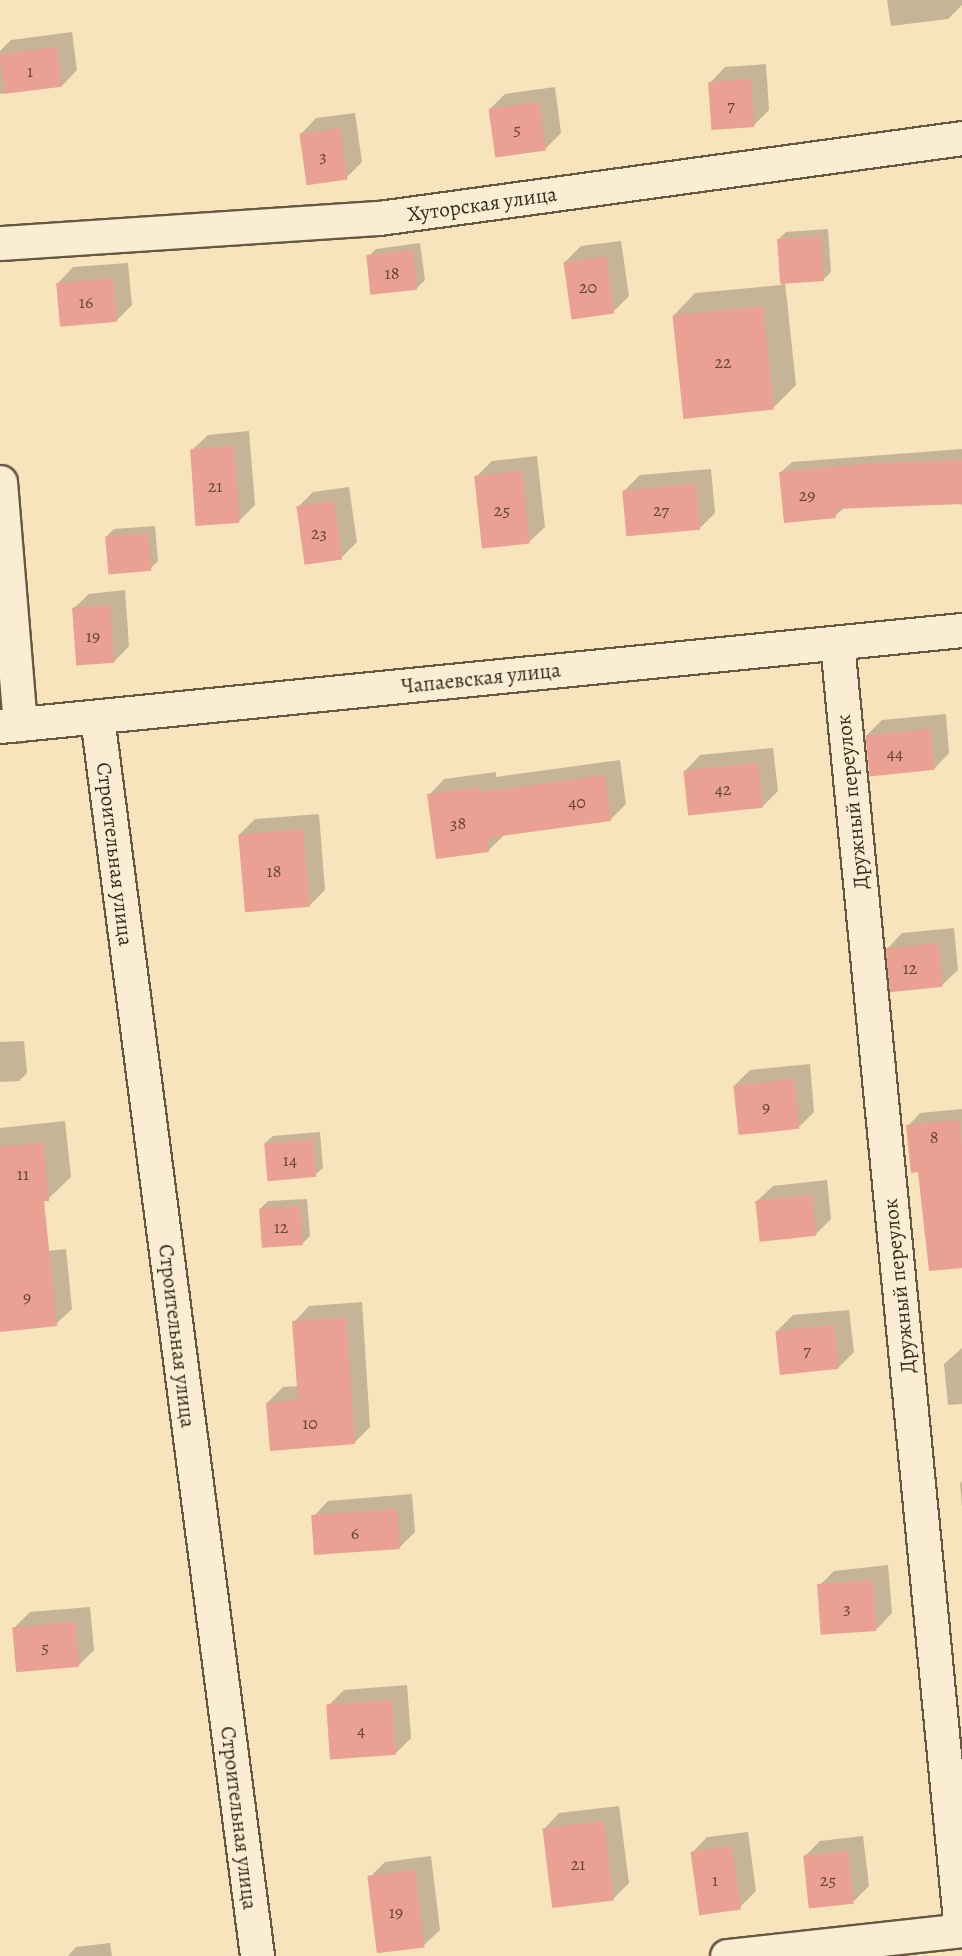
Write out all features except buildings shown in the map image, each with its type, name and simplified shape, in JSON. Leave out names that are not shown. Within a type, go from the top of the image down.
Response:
[{"type":"street","name":"Хуторская улица","points":[[0,243],[379,218],[962,138]]},
{"type":"street","points":[[0,482],[10,725]]},
{"type":"street","name":"Чапаевская улица","points":[[10,725],[962,630]]},
{"type":"street","name":"Дружный переулок","points":[[837,643],[961,1930]]},
{"type":"street","name":"Строительная улица","points":[[97,717],[257,1956]]},
{"type":"street","points":[[727,1956],[961,1930]]}]
